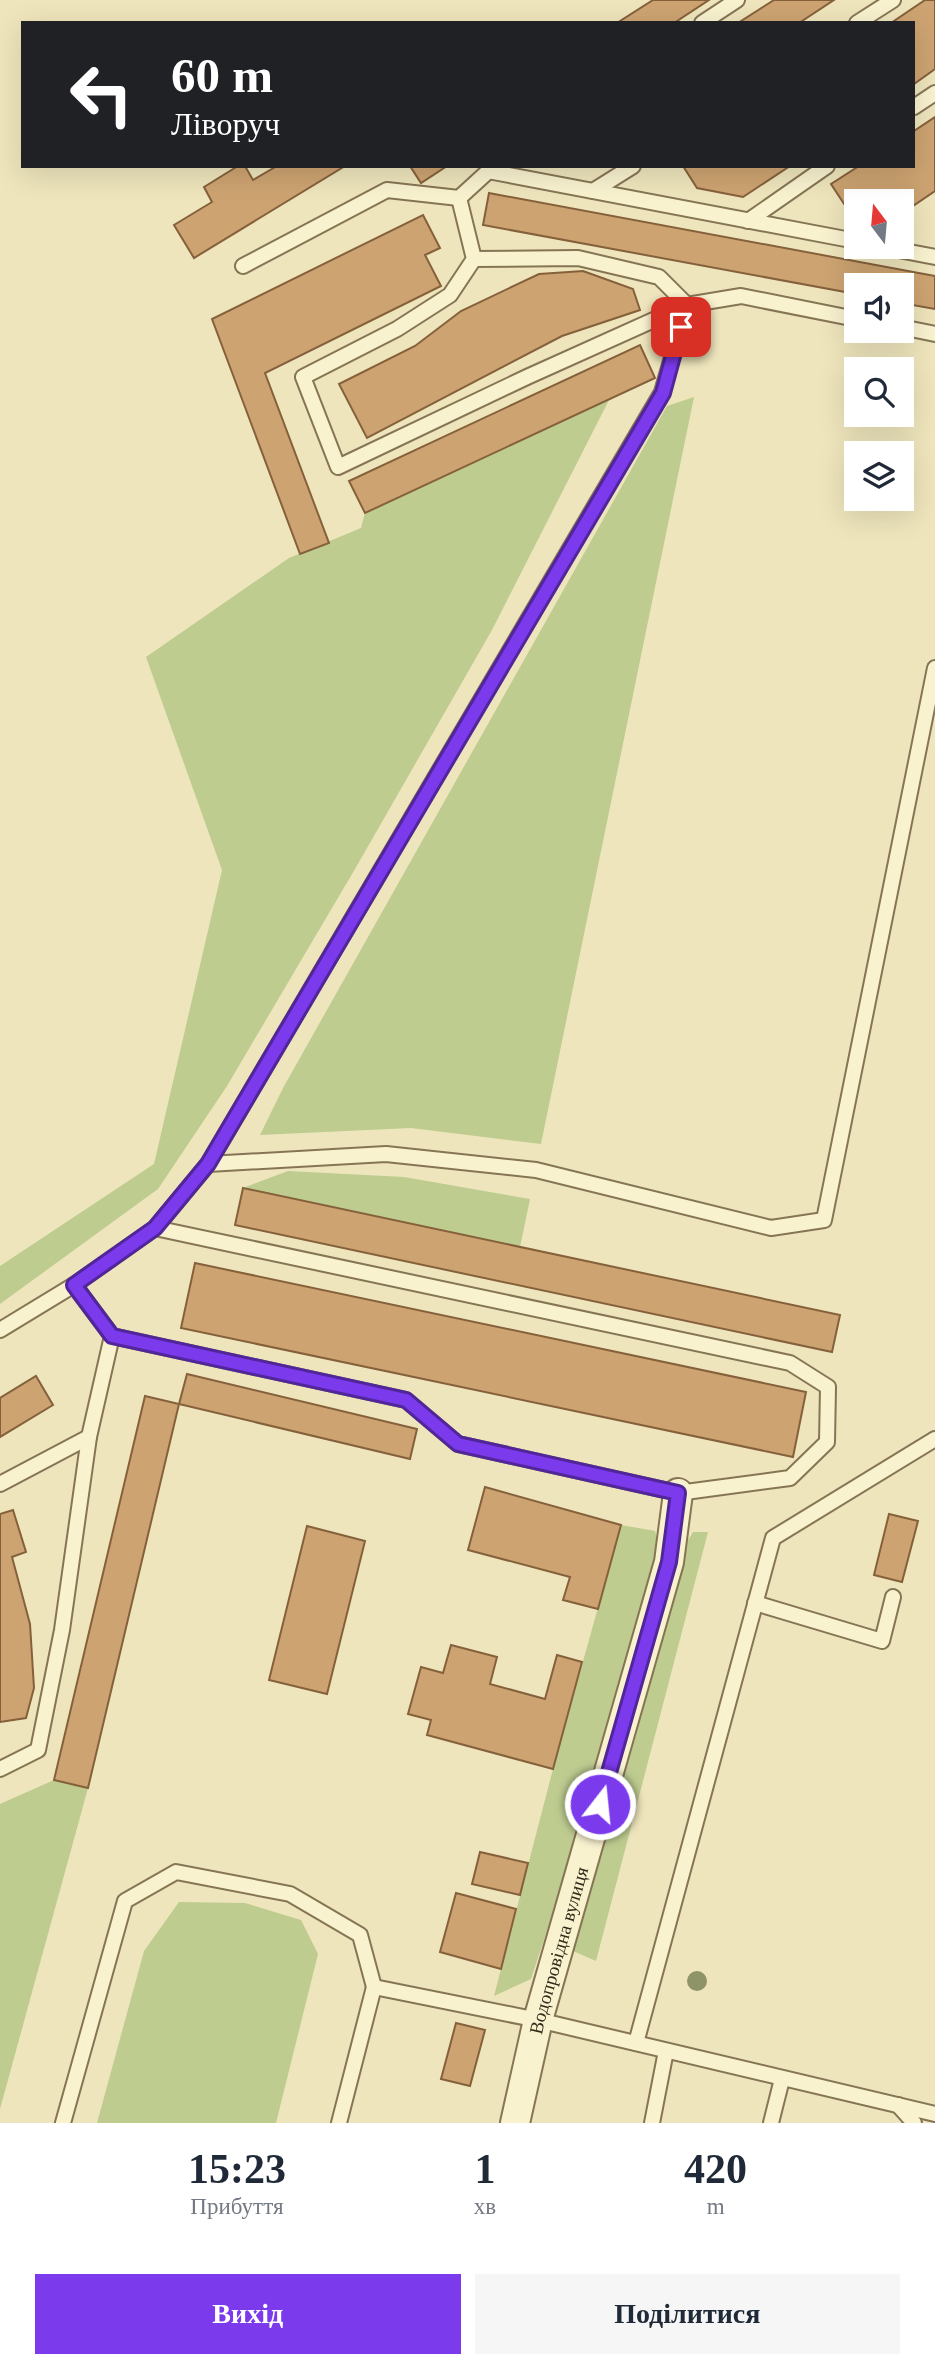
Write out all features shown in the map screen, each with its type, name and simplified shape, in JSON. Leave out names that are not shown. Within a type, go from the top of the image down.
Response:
[{"type":"street","name":"Водопровідна вулиця","points":[[515,2123],[538,2020],[669,1562],[678,1493]]},
{"type":"lane","points":[[705,21],[737,0]]},
{"type":"lane","points":[[861,21],[893,0]]},
{"type":"lane","points":[[915,106],[935,93]]},
{"type":"lane","points":[[593,191],[630,168]]},
{"type":"lane","points":[[748,221],[824,168]]},
{"type":"lane","points":[[243,266],[387,190],[459,198],[491,169],[844,240]]},
{"type":"lane","points":[[459,198],[474,259],[450,295],[397,329],[303,377],[338,467],[687,305],[741,296],[844,316]]},
{"type":"lane","points":[[914,253],[935,257]]},
{"type":"lane","points":[[474,259],[578,258],[659,278],[687,305]]},
{"type":"lane","points":[[0,1330],[74,1285],[155,1228],[208,1164],[663,393],[687,305]]},
{"type":"lane","points":[[914,330],[935,334]]},
{"type":"lane","points":[[208,1164],[386,1154],[536,1170],[771,1228],[824,1220],[935,668]]},
{"type":"lane","points":[[74,1285],[112,1336],[406,1400],[458,1444],[678,1493],[790,1478],[827,1442],[828,1388],[790,1363],[155,1228]]},
{"type":"lane","points":[[0,1769],[37,1751],[62,1630],[89,1437],[112,1336]]},
{"type":"lane","points":[[0,1484],[89,1437]]},
{"type":"lane","points":[[636,2043],[773,1538],[935,1439]]},
{"type":"lane","points":[[755,1604],[881,1641],[893,1597]]},
{"type":"lane","points":[[63,2123],[125,1901],[176,1872],[290,1894],[360,1935],[374,1987],[338,2123]]},
{"type":"lane","points":[[374,1987],[538,2020],[935,2114]]},
{"type":"lane","points":[[652,2123],[666,2050]]},
{"type":"lane","points":[[771,2123],[782,2079]]},
{"type":"lane","points":[[898,2105],[914,2123]]},
{"type":"green space","points":[[694,397],[541,1144],[411,1128],[260,1135],[283,1088],[667,406]]},
{"type":"green space","points":[[609,400],[492,630],[227,1086],[158,1189],[0,1304],[0,1266],[154,1164],[222,870],[146,657],[289,558],[361,528],[365,513]]},
{"type":"green space","points":[[288,1171],[404,1177],[530,1199],[520,1247],[243,1188]]},
{"type":"green space","points":[[621,1525],[655,1531],[659,1545],[573,1851],[531,1979],[494,1996],[553,1769]]},
{"type":"green space","points":[[693,1532],[708,1532],[596,1961],[573,1951],[612,1818],[682,1550]]},
{"type":"green space","points":[[54,1780],[88,1788],[0,2109],[0,1804]]},
{"type":"green space","points":[[179,1902],[245,1903],[301,1920],[318,1954],[276,2123],[97,2123],[144,1951]]},
{"type":"building","points":[[653,0],[709,0],[677,21],[620,21]]},
{"type":"building","points":[[774,0],[834,0],[802,21],[741,21]]},
{"type":"building","points":[[925,0],[935,0],[935,69],[915,83],[915,21],[894,21]]},
{"type":"building","points":[[935,117],[935,191],[914,205],[914,189],[844,189],[844,204],[831,184],[856,168],[915,168],[915,130]]},
{"type":"building","points":[[235,168],[246,168],[253,180],[274,168],[342,168],[194,258],[174,225],[212,202],[204,187]]},
{"type":"building","points":[[411,168],[444,168],[421,183]]},
{"type":"building","points":[[684,168],[787,168],[743,197],[697,188]]},
{"type":"building","points":[[489,193],[935,276],[935,309],[914,305],[914,273],[844,273],[844,292],[483,225]]},
{"type":"building","points":[[423,215],[440,248],[425,255],[441,286],[265,373],[329,543],[300,554],[212,319]]},
{"type":"building","points":[[583,271],[633,289],[640,310],[562,336],[367,438],[339,384],[415,346],[461,311],[539,274]]},
{"type":"building","points":[[640,345],[655,378],[365,513],[349,481]]},
{"type":"building","points":[[243,1188],[840,1315],[832,1352],[235,1225]]},
{"type":"building","points":[[195,1263],[806,1392],[793,1457],[181,1328]]},
{"type":"building","points":[[187,1374],[417,1429],[410,1459],[179,1404]]},
{"type":"building","points":[[36,1376],[53,1405],[0,1437],[0,1398]]},
{"type":"building","points":[[145,1396],[179,1404],[88,1788],[54,1780]]},
{"type":"building","points":[[485,1487],[621,1525],[598,1609],[563,1600],[570,1577],[468,1550]]},
{"type":"building","points":[[13,1510],[26,1552],[12,1557],[30,1624],[34,1688],[26,1718],[0,1722],[0,1514]]},
{"type":"building","points":[[889,1514],[918,1521],[902,1582],[874,1575]]},
{"type":"building","points":[[307,1526],[365,1541],[327,1694],[269,1680]]},
{"type":"building","points":[[451,1645],[497,1657],[490,1684],[545,1699],[557,1655],[582,1662],[553,1769],[427,1735],[431,1720],[408,1714],[421,1667],[443,1673]]},
{"type":"building","points":[[480,1852],[528,1863],[520,1895],[472,1884]]},
{"type":"building","points":[[456,1893],[516,1909],[501,1969],[440,1952]]},
{"type":"building","points":[[456,2023],[485,2030],[470,2086],[441,2079]]},
{"type":"route","points":[[600,1804],[669,1562],[678,1493],[458,1444],[406,1400],[112,1336],[74,1285],[155,1228],[208,1164],[663,393],[681,327]]}]
